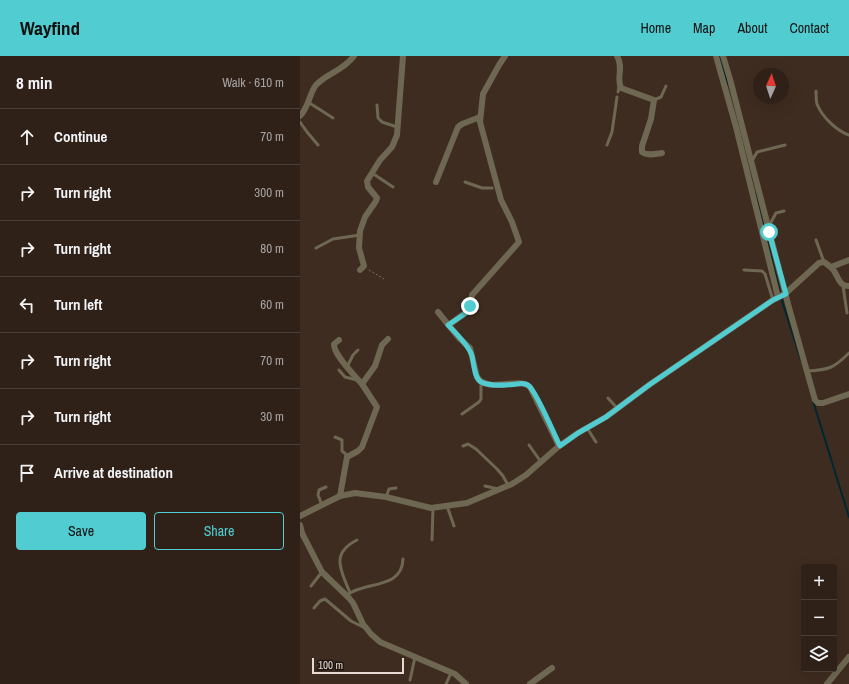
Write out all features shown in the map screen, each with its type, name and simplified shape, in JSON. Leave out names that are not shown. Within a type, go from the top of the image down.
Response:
[{"type":"street","points":[[300,116],[306,109],[316,86],[345,66],[354,56]]},
{"type":"street","points":[[362,269],[359,248],[362,223],[364,217],[377,198],[367,184],[380,160],[395,141],[402,56]]},
{"type":"street","points":[[448,325],[469,310],[472,295],[519,242],[519,238],[512,222],[495,188],[480,122],[484,94],[505,56]]},
{"type":"street","points":[[617,56],[621,64],[619,89],[621,88],[654,100],[651,119],[641,150],[644,154],[662,153]]},
{"type":"street","points":[[716,56],[780,296],[808,371],[815,400],[818,403],[823,403],[849,394]]},
{"type":"street","points":[[723,56],[768,227],[780,296]]},
{"type":"street","points":[[436,182],[458,127],[480,117]]},
{"type":"street","points":[[831,267],[849,260]]},
{"type":"street","points":[[300,516],[340,496],[355,493],[386,497],[423,507],[433,508],[474,500],[508,486],[526,475],[560,446],[780,296],[819,263],[824,262],[831,267],[840,284],[846,286]]},
{"type":"street","points":[[438,312],[459,338],[470,348],[477,377],[481,382],[501,385],[523,383],[528,385],[560,446]]},
{"type":"street","points":[[361,382],[375,366],[382,345],[388,339]]},
{"type":"street","points":[[339,340],[334,344],[334,349],[376,403],[377,410],[362,447],[346,459],[340,496]]},
{"type":"street","points":[[300,525],[302,534],[322,572],[348,594],[361,621],[380,642],[451,673],[459,677],[466,684]]},
{"type":"street","points":[[827,684],[849,657]]},
{"type":"street","points":[[530,684],[552,668]]},
{"type":"lane","points":[[654,100],[661,97],[666,86]]},
{"type":"lane","points":[[816,91],[817,104],[821,111],[831,124],[849,135]]},
{"type":"lane","points":[[608,145],[612,132],[617,98]]},
{"type":"lane","points":[[308,102],[333,118]]},
{"type":"lane","points":[[377,105],[378,118],[382,122],[397,127]]},
{"type":"lane","points":[[300,122],[318,145]]},
{"type":"lane","points":[[752,163],[757,152],[785,145]]},
{"type":"lane","points":[[372,173],[393,188]]},
{"type":"lane","points":[[465,182],[482,188],[495,188]]},
{"type":"lane","points":[[768,227],[776,213],[784,211]]},
{"type":"lane","points":[[316,248],[333,239],[360,235]]},
{"type":"lane","points":[[816,240],[824,262]]},
{"type":"lane","points":[[744,270],[762,271],[780,296]]},
{"type":"lane","points":[[846,286],[846,313]]},
{"type":"lane","points":[[347,367],[353,355],[358,350]]},
{"type":"lane","points":[[808,371],[825,370],[831,368],[849,353]]},
{"type":"lane","points":[[339,370],[345,377],[361,382]]},
{"type":"lane","points":[[462,414],[481,399],[481,382]]},
{"type":"lane","points":[[608,398],[617,408]]},
{"type":"lane","points":[[587,428],[596,442]]},
{"type":"lane","points":[[335,437],[342,440],[342,451],[348,456]]},
{"type":"lane","points":[[463,446],[468,444],[476,449],[503,476],[508,486]]},
{"type":"lane","points":[[529,445],[541,462]]},
{"type":"lane","points":[[485,486],[499,489]]},
{"type":"lane","points":[[322,505],[318,495],[319,490],[326,487]]},
{"type":"lane","points":[[386,497],[389,489],[396,488]]},
{"type":"lane","points":[[447,506],[454,526]]},
{"type":"lane","points":[[432,540],[433,508]]},
{"type":"lane","points":[[357,540],[345,550],[339,563],[340,571],[348,594],[394,578],[400,572],[403,559]]},
{"type":"lane","points":[[311,586],[322,572]]},
{"type":"lane","points":[[314,608],[320,601],[325,599],[350,621],[367,629]]},
{"type":"lane","points":[[410,680],[415,658]]},
{"type":"lane","points":[[446,684],[451,673]]},
{"type":"path","points":[[362,269],[384,279]]},
{"type":"waterway","points":[[720,56],[727,84]]},
{"type":"waterway","points":[[755,193],[783,304],[801,360]]},
{"type":"waterway","points":[[813,401],[849,517]]},
{"type":"route","points":[[470,306],[466,313],[448,325],[470,348],[477,377],[481,382],[488,384],[507,385],[523,383],[528,385],[538,401],[560,446],[578,433],[606,417],[649,385],[773,300],[786,294],[769,232]]}]
